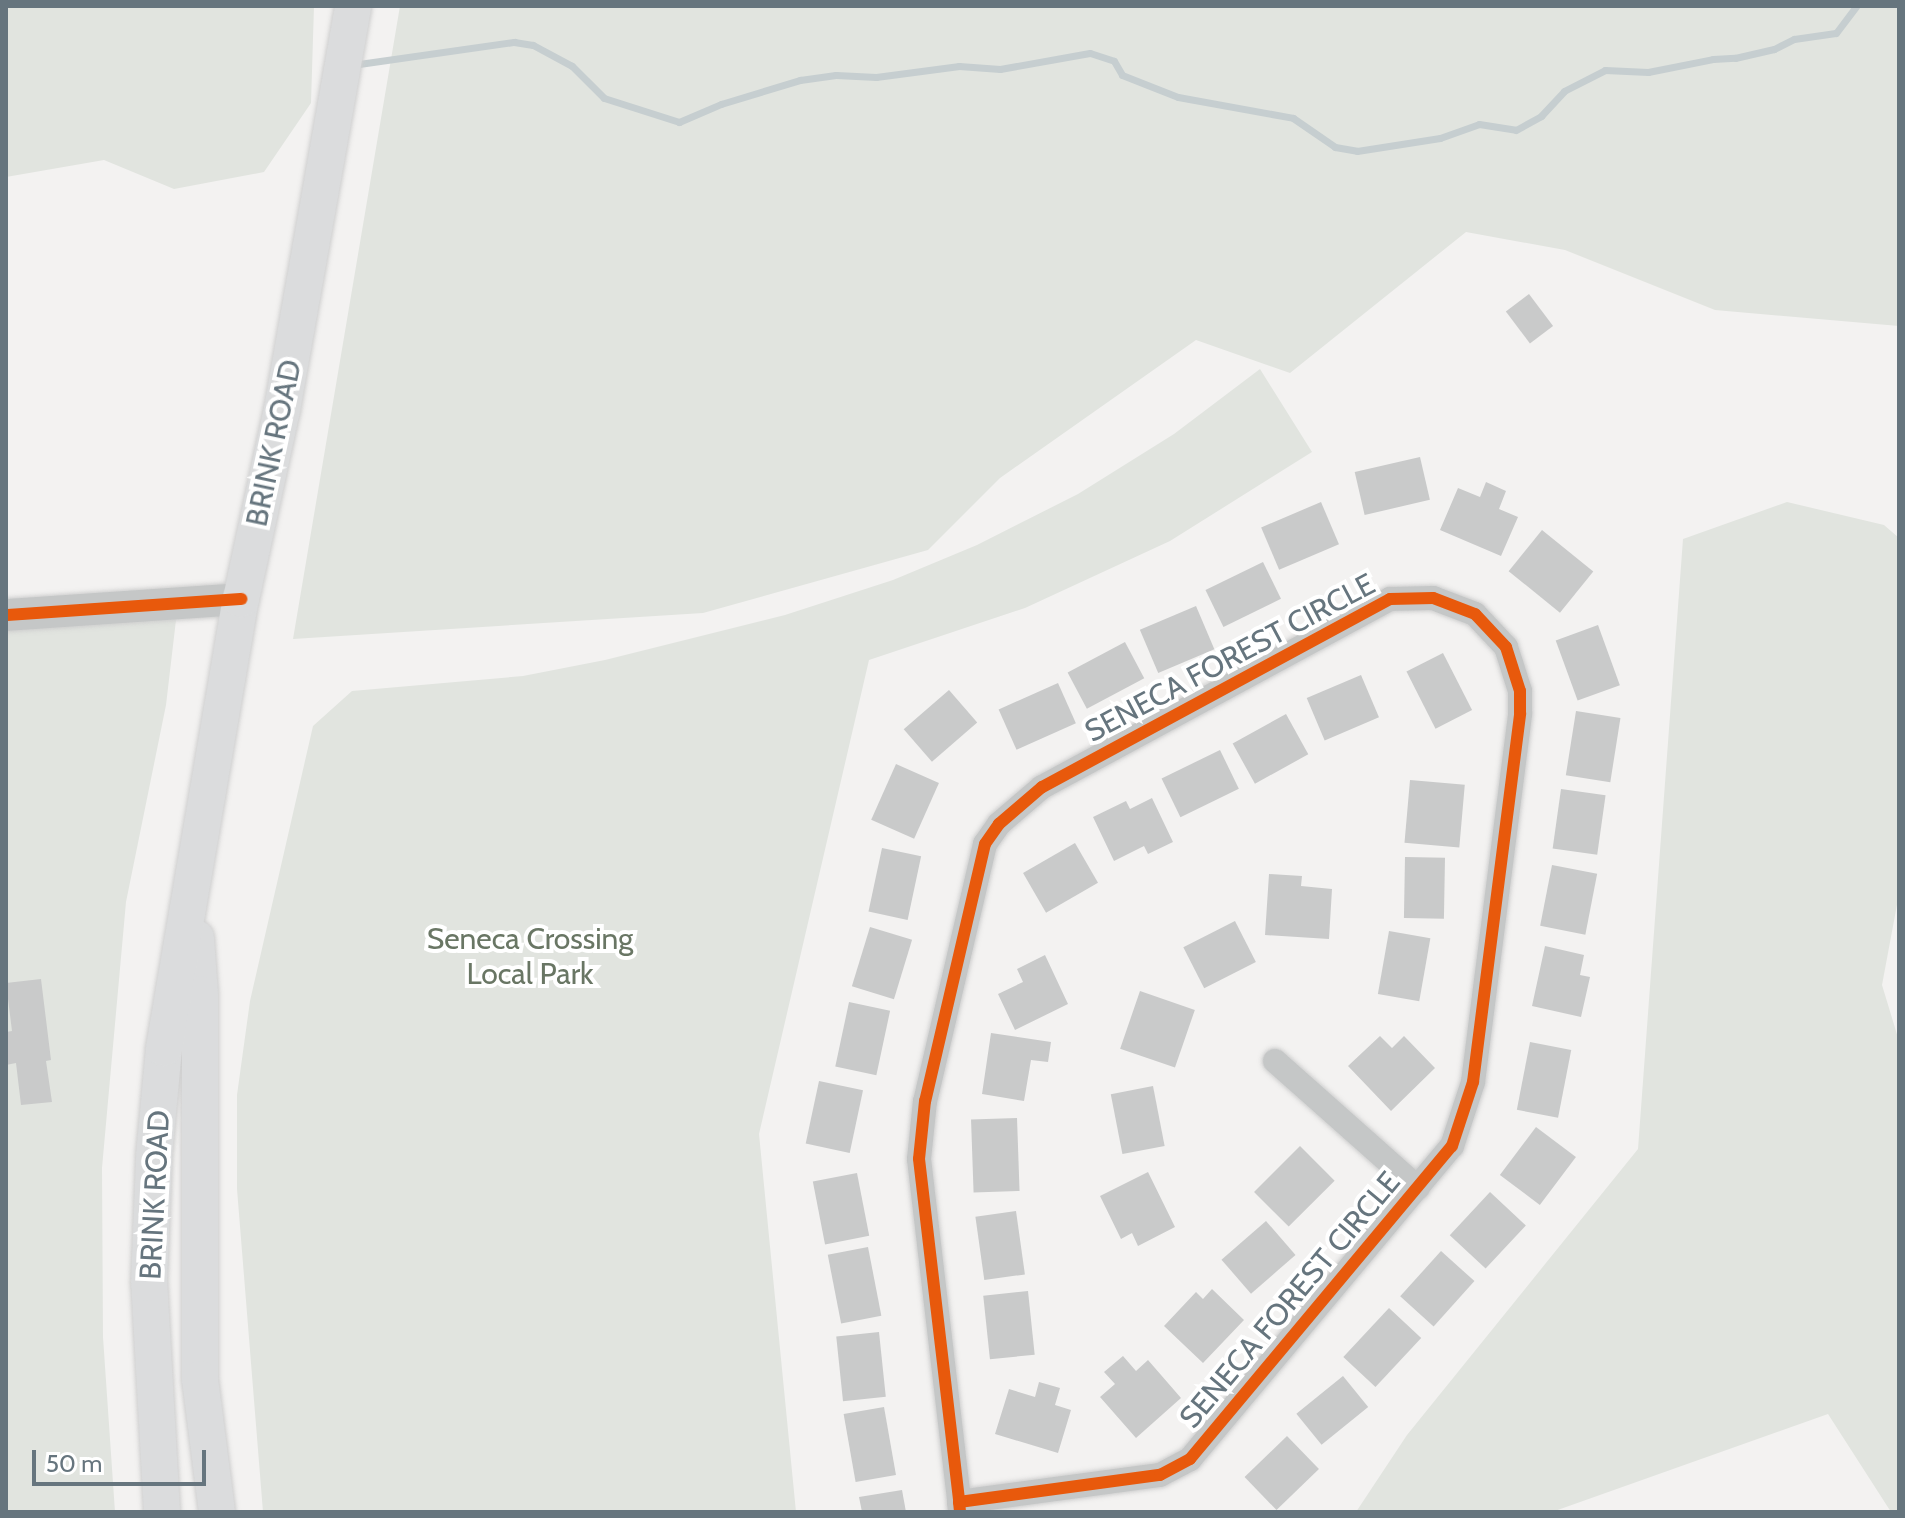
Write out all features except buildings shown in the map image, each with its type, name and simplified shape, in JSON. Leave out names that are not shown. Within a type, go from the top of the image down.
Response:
[{"type":"main road","name":"BRINK ROAD","points":[[162,1512],[149,1283],[154,1156],[164,1048],[241,599],[282,410],[353,6]]},
{"type":"main road","name":"BRINK ROAD","points":[[193,880],[200,994],[200,1379],[217,1512]]},
{"type":"street","name":"SENECA FOREST CIRCLE","points":[[1433,598],[1475,614],[1506,647],[1520,691],[1520,713],[1473,1082],[1452,1146],[1190,1459],[1160,1475],[960,1507],[919,1159],[925,1101],[985,844],[999,824],[1055,779],[1390,599],[1433,598]]},
{"type":"street","points":[[6,615],[241,599]]},
{"type":"street","points":[[1275,1061],[1418,1188]]},
{"type":"green space","points":[[6,6],[314,6],[311,103],[264,172],[174,189],[104,160],[6,177]]},
{"type":"green space","points":[[400,6],[1899,6],[1899,326],[1715,310],[1565,250],[1466,232],[1290,373],[1196,340],[1000,478],[928,550],[703,613],[293,639]]},
{"type":"green space","name":"Seneca Crossing Local Park","points":[[1260,369],[1312,452],[1170,541],[1025,608],[869,660],[759,1134],[796,1512],[263,1512],[237,1189],[237,1095],[250,1001],[313,726],[352,691],[523,676],[605,660],[785,615],[893,580],[977,545],[1078,494],[1174,434]]},
{"type":"green space","points":[[1787,502],[1884,525],[1899,538],[1899,894],[1882,985],[1899,1041],[1899,1512],[1891,1512],[1828,1414],[1552,1512],[1356,1512],[1407,1435],[1638,1149],[1683,539]]},
{"type":"green space","points":[[178,603],[166,705],[126,902],[102,1168],[103,1337],[115,1512],[6,1512],[6,615]]},
{"type":"waterway","points":[[359,64],[514,42],[533,45],[572,66],[604,98],[679,122],[721,104],[800,80],[836,75],[876,77],[959,66],[1000,69],[1090,53],[1114,61],[1122,75],[1178,97],[1293,118],[1335,147],[1357,151],[1440,138],[1479,124],[1516,130],[1541,116],[1564,91],[1605,70],[1648,72],[1774,49],[1794,39],[1836,33],[1856,6]]},
{"type":"cycle path","points":[[959,1502],[1160,1475],[1190,1459],[1452,1146],[1473,1082],[1520,713],[1520,691],[1506,647],[1475,614],[1433,598],[1390,599],[1042,787],[999,824],[985,844],[925,1101],[919,1159],[960,1512]]},
{"type":"cycle path","points":[[6,615],[241,599]]}]
